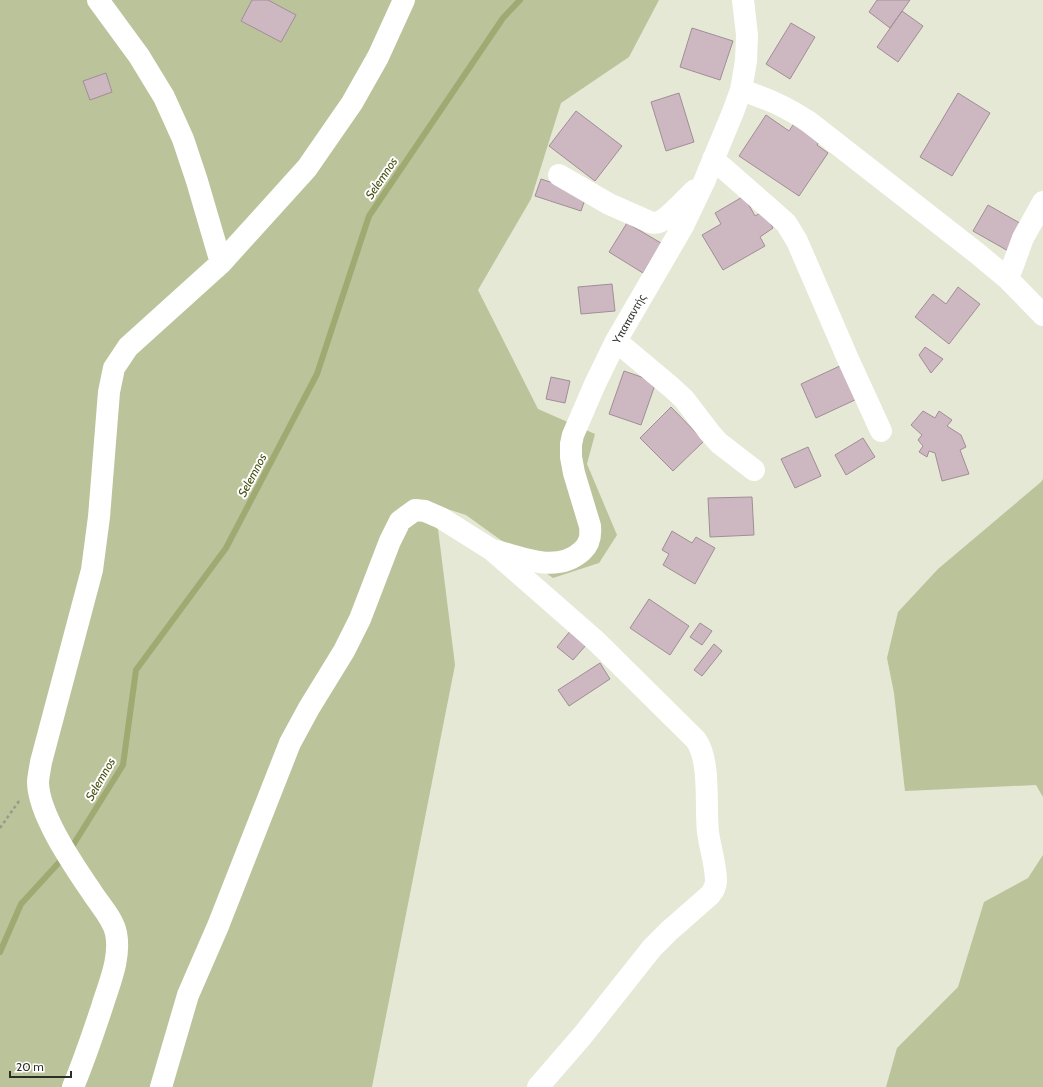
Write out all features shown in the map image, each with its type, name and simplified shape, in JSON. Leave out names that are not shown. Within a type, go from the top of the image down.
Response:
[{"type":"street","points":[[98,0],[139,56],[164,97],[183,139],[197,180],[221,263]]},
{"type":"street","points":[[73,1087],[85,1058],[114,968],[117,946],[116,932],[107,914],[67,854],[47,814],[41,798],[38,783],[41,762],[92,570],[99,517],[109,392],[114,368],[128,347],[221,263],[307,168],[352,104],[378,57],[404,0]]},
{"type":"street","name":"Υπαπαντής","points":[[492,550],[535,562],[559,563],[570,560],[586,548],[590,540],[590,526],[574,474],[571,457],[573,435],[595,384],[616,341],[683,226],[704,182],[741,90],[746,61],[747,34],[743,0]]},
{"type":"street","points":[[741,90],[778,103],[809,122],[978,254],[1008,279],[1043,315]]},
{"type":"street","points":[[713,159],[786,223],[791,230],[881,431]]},
{"type":"street","points":[[559,175],[609,204],[654,223],[659,222],[669,216],[704,182]]},
{"type":"street","points":[[1008,279],[1023,238],[1043,202]]},
{"type":"street","points":[[616,341],[672,387],[684,399],[719,443],[754,470]]},
{"type":"street","points":[[161,1087],[188,995],[218,926],[290,743],[309,708],[344,651],[360,619],[390,541],[400,521],[415,510],[425,511],[441,518],[492,550],[596,641],[696,740],[702,751],[705,771],[708,832],[716,881],[714,890],[652,948],[583,1035],[538,1087]]},
{"type":"green space","points":[[0,0],[659,0],[629,57],[561,103],[531,199],[478,290],[538,409],[595,434],[587,464],[617,535],[599,563],[553,578],[466,515],[435,505],[455,665],[372,1087],[0,1087]]},
{"type":"green space","points":[[1043,479],[1043,797],[1036,785],[905,791],[894,693],[887,658],[898,612],[938,569]]},
{"type":"green space","points":[[1043,855],[1043,1087],[886,1087],[897,1048],[958,987],[984,902],[1028,878]]},
{"type":"building","points":[[252,0],[268,0],[296,15],[281,42],[241,21]]},
{"type":"building","points":[[877,0],[910,0],[890,28],[869,12]]},
{"type":"building","points":[[902,11],[923,26],[898,62],[877,47]]},
{"type":"building","points":[[791,23],[815,37],[790,79],[766,64]]},
{"type":"building","points":[[692,28],[733,41],[720,80],[680,67]]},
{"type":"building","points":[[106,73],[112,92],[90,100],[83,81]]},
{"type":"building","points":[[679,93],[694,142],[666,151],[651,102]]},
{"type":"building","points":[[958,93],[990,113],[952,176],[920,157]]},
{"type":"building","points":[[576,111],[622,146],[595,181],[549,146]]},
{"type":"building","points":[[766,115],[789,131],[795,122],[821,139],[817,145],[828,153],[799,196],[739,156]]},
{"type":"building","points":[[541,179],[587,194],[581,211],[535,196]]},
{"type":"building","points":[[744,196],[755,216],[764,211],[773,228],[760,237],[765,246],[723,270],[702,235],[721,224],[715,213]]},
{"type":"building","points":[[988,205],[1025,226],[1010,252],[973,231]]},
{"type":"building","points":[[627,223],[661,243],[643,273],[609,252]]},
{"type":"building","points":[[612,284],[615,311],[581,314],[578,287]]},
{"type":"building","points":[[958,287],[980,304],[949,344],[915,317],[933,294],[946,304]]},
{"type":"building","points":[[925,347],[943,359],[931,373],[919,355]]},
{"type":"building","points":[[842,365],[857,399],[816,418],[801,384]]},
{"type":"building","points":[[624,371],[656,382],[641,425],[609,414]]},
{"type":"building","points":[[551,377],[570,381],[565,403],[546,399]]},
{"type":"building","points":[[671,407],[704,441],[673,471],[640,438]]},
{"type":"building","points":[[923,411],[935,418],[939,411],[952,420],[947,426],[961,435],[966,447],[960,450],[969,474],[942,481],[935,453],[929,451],[927,457],[919,452],[923,446],[918,440],[922,435],[911,425]]},
{"type":"building","points":[[863,438],[875,457],[846,475],[835,455]]},
{"type":"building","points":[[808,447],[821,476],[795,488],[781,459]]},
{"type":"building","points":[[752,497],[754,535],[710,537],[708,498]]},
{"type":"building","points":[[672,531],[692,543],[696,537],[715,548],[695,584],[663,565],[669,554],[662,550]]},
{"type":"building","points":[[649,599],[689,626],[670,655],[630,628]]},
{"type":"building","points":[[700,623],[712,631],[702,645],[690,637]]},
{"type":"building","points":[[571,630],[587,644],[573,660],[557,647]]},
{"type":"building","points":[[714,644],[722,651],[702,676],[694,670]]},
{"type":"building","points":[[600,663],[610,679],[569,706],[558,690]]},
{"type":"waterway","name":"Selemnos","points":[[70,850],[123,765],[136,670],[226,548],[317,374],[369,216],[503,18],[520,0]]},
{"type":"waterway","name":"Selemnos","points":[[0,952],[21,904],[64,857]]}]
